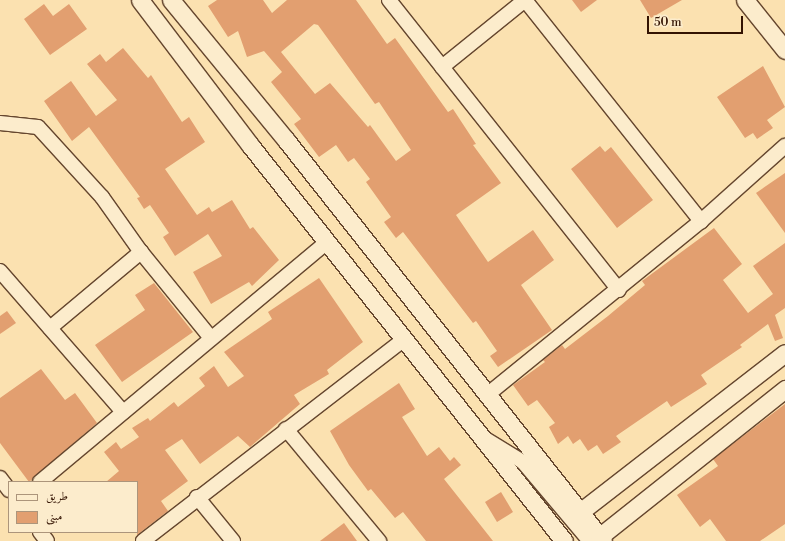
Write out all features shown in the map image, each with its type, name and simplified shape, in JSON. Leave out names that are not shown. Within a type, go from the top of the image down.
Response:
[{"type":"street","points":[[140,0],[327,242],[564,541]]},
{"type":"street","points":[[171,0],[488,395],[601,539]]},
{"type":"street","points":[[389,0],[619,290]]},
{"type":"street","points":[[442,67],[525,0],[702,221]]},
{"type":"street","points":[[745,0],[785,50]]},
{"type":"street","points":[[0,123],[38,127],[102,197],[141,252],[211,338]]},
{"type":"street","points":[[488,395],[702,221],[785,146]]},
{"type":"street","points":[[41,481],[327,242]]},
{"type":"street","points":[[50,328],[141,252]]},
{"type":"street","points":[[0,271],[123,412]]},
{"type":"street","points":[[143,541],[404,339]]},
{"type":"street","points":[[580,512],[785,353]]},
{"type":"street","points":[[481,436],[523,462],[588,539],[601,539],[785,388]]},
{"type":"street","points":[[286,429],[379,541]]},
{"type":"street","points":[[0,478],[8,489]]},
{"type":"street","points":[[197,498],[233,541]]},
{"type":"street","points":[[41,533],[47,541]]},
{"type":"building","points":[[217,0],[263,0],[272,13],[287,0],[356,0],[387,44],[395,38],[448,112],[453,109],[476,144],[473,145],[501,183],[456,215],[488,262],[533,230],[554,260],[521,285],[552,330],[498,367],[490,356],[497,351],[476,321],[473,323],[403,232],[396,238],[384,222],[391,217],[366,182],[370,179],[354,158],[348,162],[336,145],[319,157],[294,124],[301,119],[271,82],[282,72],[264,51],[247,57],[238,31],[228,37],[208,6]],"holes":[[[314,24],[318,25],[375,104],[379,102],[411,150],[396,161],[370,125],[368,127],[330,83],[315,94],[281,52]]]},
{"type":"building","points":[[572,0],[597,0],[581,12]]},
{"type":"building","points":[[640,0],[682,0],[651,18]]},
{"type":"building","points":[[44,4],[53,16],[69,4],[87,29],[50,55],[24,19]]},
{"type":"building","points":[[123,48],[148,78],[151,75],[182,122],[189,117],[205,142],[165,169],[197,215],[209,207],[212,212],[232,200],[250,229],[253,227],[279,260],[252,286],[249,282],[211,304],[193,272],[222,256],[208,234],[175,256],[163,237],[169,233],[150,205],[144,209],[137,198],[140,197],[89,127],[72,141],[44,101],[71,81],[96,116],[117,100],[87,64],[100,54],[106,62]]},
{"type":"building","points":[[763,66],[785,107],[767,120],[773,128],[757,139],[753,133],[745,138],[717,97]]},
{"type":"building","points":[[600,146],[605,152],[611,147],[653,200],[617,228],[571,169]]},
{"type":"building","points":[[785,173],[785,233],[756,193]]},
{"type":"building","points":[[714,228],[742,264],[723,280],[748,313],[773,294],[753,266],[785,243],[785,308],[775,315],[783,338],[775,341],[768,324],[740,345],[742,347],[701,375],[707,384],[671,407],[667,401],[616,436],[621,442],[603,454],[597,445],[588,451],[580,439],[573,444],[568,436],[558,444],[549,427],[555,423],[537,400],[528,406],[513,385],[545,362],[543,360],[562,345],[565,349],[608,316],[645,285],[642,281]]},
{"type":"building","points":[[319,278],[363,342],[327,370],[329,374],[294,395],[300,404],[250,447],[238,436],[200,464],[182,439],[165,450],[188,481],[161,501],[168,511],[137,535],[138,481],[107,481],[119,471],[104,452],[116,442],[121,449],[139,437],[132,428],[148,418],[150,421],[174,402],[178,407],[205,386],[199,378],[214,366],[228,387],[244,376],[224,352],[272,319],[268,312]]},
{"type":"building","points":[[154,283],[193,332],[122,382],[95,345],[145,310],[135,295]]},
{"type":"building","points":[[7,311],[16,323],[0,334],[0,316]]},
{"type":"building","points":[[41,369],[65,400],[75,393],[97,423],[30,481],[28,481],[0,443],[0,398]]},
{"type":"building","points":[[399,383],[415,409],[402,417],[427,456],[439,447],[450,461],[454,457],[461,465],[444,479],[493,541],[426,541],[403,512],[395,518],[371,489],[368,491],[349,465],[330,431]]},
{"type":"building","points":[[785,404],[785,524],[760,541],[726,541],[710,519],[700,527],[677,495],[718,466],[713,459]]},
{"type":"building","points":[[501,492],[513,512],[497,522],[485,502]]},
{"type":"building","points":[[344,523],[357,541],[320,541]]}]
